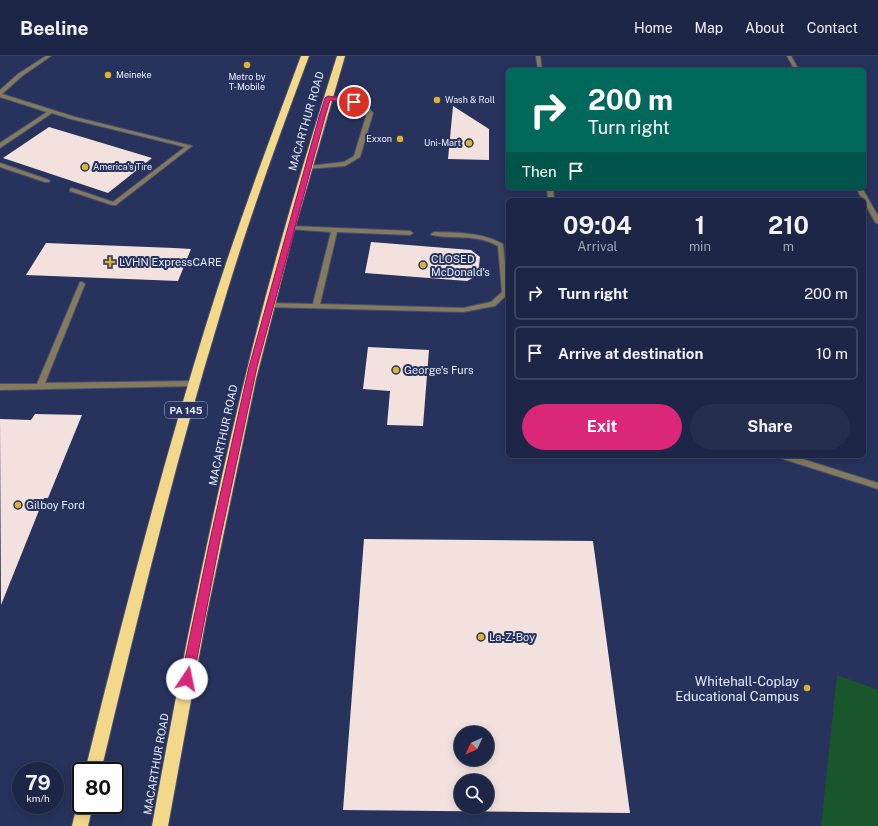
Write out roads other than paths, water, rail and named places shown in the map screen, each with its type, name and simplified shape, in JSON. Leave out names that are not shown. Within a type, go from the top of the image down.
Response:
[{"type":"highway","name":"MACARTHUR ROAD","points":[[95,762],[125,639],[193,384],[240,238],[305,56]]},
{"type":"highway","name":"MACARTHUR ROAD","points":[[160,826],[175,740],[215,540],[249,384],[269,306],[341,56]]},
{"type":"highway","points":[[80,826],[83,814]]},
{"type":"lane","points":[[48,56],[20,75],[0,94],[72,118],[189,146],[114,204],[72,190]]},
{"type":"lane","points":[[538,56],[540,68]]},
{"type":"lane","points":[[789,56],[796,68]]},
{"type":"lane","points":[[308,168],[346,164],[357,157],[368,122],[370,113],[368,109],[360,104],[328,98]]},
{"type":"lane","points":[[0,146],[52,111]]},
{"type":"lane","points":[[0,165],[47,181]]},
{"type":"lane","points":[[866,201],[878,222]]},
{"type":"lane","points":[[291,228],[410,233]]},
{"type":"lane","points":[[316,306],[334,231]]},
{"type":"lane","points":[[269,306],[463,310],[493,304],[505,293],[500,244],[492,239],[479,236],[434,234]]},
{"type":"lane","points":[[40,386],[82,284]]},
{"type":"lane","points":[[0,387],[193,384]]},
{"type":"lane","points":[[789,458],[878,486]]},
{"type":"place","name":"Metro by T-Mobile","points":[[247,65]]},
{"type":"place","name":"Meineke","points":[[108,75]]},
{"type":"place","name":"Wash & Roll","points":[[437,100]]},
{"type":"place","name":"Exxon","points":[[400,139]]},
{"type":"place","name":"Uni-Mart","points":[[469,143]]},
{"type":"place","name":"America’s Tire","points":[[85,167]]},
{"type":"place","name":"LVHN ExpressCARE","points":[[110,262]]},
{"type":"place","name":"CLOSED McDonald's","points":[[423,265]]},
{"type":"place","name":"George's Furs","points":[[396,370]]},
{"type":"place","name":"Gilboy Ford","points":[[18,505]]},
{"type":"place","name":"La-Z-Boy","points":[[481,637]]},
{"type":"place","name":"Whitehall-Coplay Educational Campus","points":[[807,688]]}]
